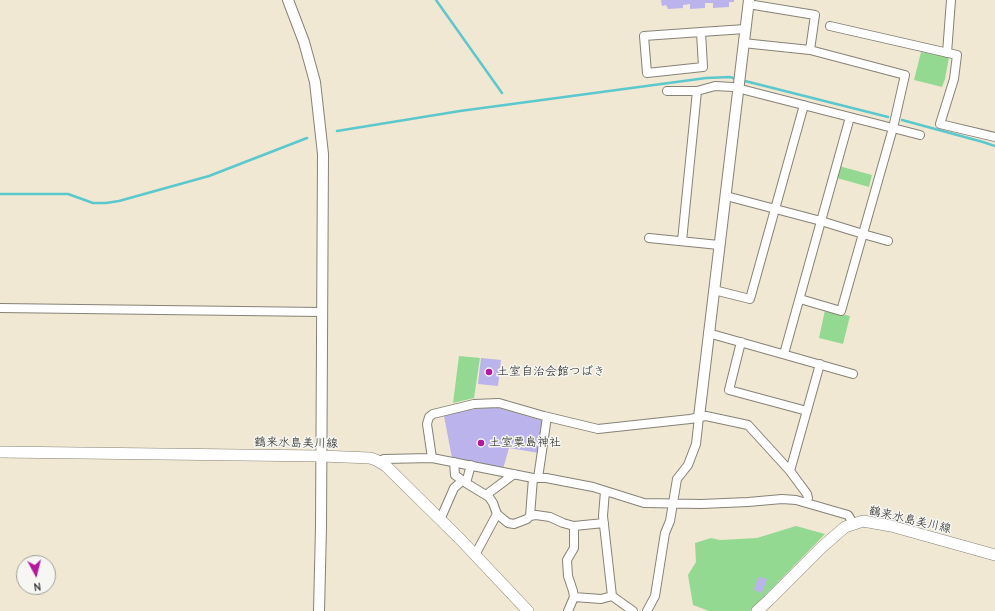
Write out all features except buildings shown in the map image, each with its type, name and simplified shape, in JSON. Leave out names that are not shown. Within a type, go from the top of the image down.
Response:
[{"type":"main road","name":"鶴来水島美川線","points":[[0,452],[321,456],[370,458],[386,466],[475,555],[528,611]]},
{"type":"main road","name":"鶴来水島美川線","points":[[757,611],[770,600],[821,548],[845,527],[853,523],[872,521],[995,555]]},
{"type":"street","points":[[288,0],[304,42],[315,82],[320,113],[323,154],[319,611]]},
{"type":"street","points":[[947,53],[952,0]]},
{"type":"street","points":[[647,611],[655,596],[665,533],[670,521],[678,479],[688,465],[696,444],[748,2],[815,15],[810,50]]},
{"type":"street","points":[[830,26],[957,55],[954,79],[940,124],[995,137]]},
{"type":"street","points":[[701,32],[703,67],[647,73],[644,36],[701,32],[745,29]]},
{"type":"street","points":[[743,43],[810,50],[905,75],[893,128],[841,311],[800,299]]},
{"type":"street","points":[[667,91],[697,91],[706,88],[724,86],[739,81],[804,105],[920,135]]},
{"type":"street","points":[[682,241],[697,91]]},
{"type":"street","points":[[714,290],[750,299],[804,105]]},
{"type":"street","points":[[784,354],[850,117]]},
{"type":"street","points":[[726,196],[821,221],[888,241]]},
{"type":"street","points":[[649,238],[719,245]]},
{"type":"street","points":[[0,308],[322,312]]},
{"type":"street","points":[[708,333],[853,374]]},
{"type":"street","points":[[741,342],[729,390],[807,411]]},
{"type":"street","points":[[790,471],[820,364]]},
{"type":"street","points":[[432,458],[427,424],[429,417],[433,414],[474,404],[499,404],[598,429],[706,416],[748,425],[790,471],[807,494],[808,498],[806,502]]},
{"type":"street","points":[[530,516],[547,417]]},
{"type":"street","points":[[379,462],[384,459],[432,458],[536,478],[552,479],[605,491],[644,503],[702,504],[746,502],[782,498],[806,502],[848,515],[853,523]]},
{"type":"street","points":[[454,462],[455,475],[464,482],[486,494],[494,503],[497,514],[508,523],[514,524],[527,519],[530,516],[536,515],[550,516],[563,523],[574,526],[604,523]]},
{"type":"street","points":[[440,520],[454,488],[464,482],[471,465]]},
{"type":"street","points":[[486,494],[514,474]]},
{"type":"street","points":[[605,491],[604,523],[612,596],[633,611]]},
{"type":"street","points":[[475,555],[497,514]]},
{"type":"street","points":[[568,611],[574,597],[568,576],[567,560],[574,548],[574,526]]},
{"type":"street","points":[[574,597],[601,599],[612,596]]},
{"type":"green space","points":[[921,52],[949,57],[942,87],[914,80]]},
{"type":"green space","points":[[839,166],[872,175],[869,187],[837,178]]},
{"type":"green space","points":[[825,310],[850,316],[843,344],[819,338]]},
{"type":"green space","points":[[459,356],[480,358],[474,398],[453,403]]},
{"type":"green space","points":[[796,526],[825,534],[750,611],[709,611],[693,605],[688,575],[696,562],[695,543],[711,538],[720,540],[757,538]]},
{"type":"waterway","points":[[436,0],[502,93]]},
{"type":"waterway","points":[[337,131],[460,111],[706,78],[730,77],[736,79]]},
{"type":"waterway","points":[[741,80],[888,117]]},
{"type":"waterway","points":[[902,120],[995,146]]},
{"type":"waterway","points":[[0,194],[68,194],[93,203],[119,201],[209,176],[307,138]]},
{"type":"place","name":"土室自治会館つばき","points":[[489,372]]},
{"type":"place","name":"土室粟島神社","points":[[481,443]]}]
